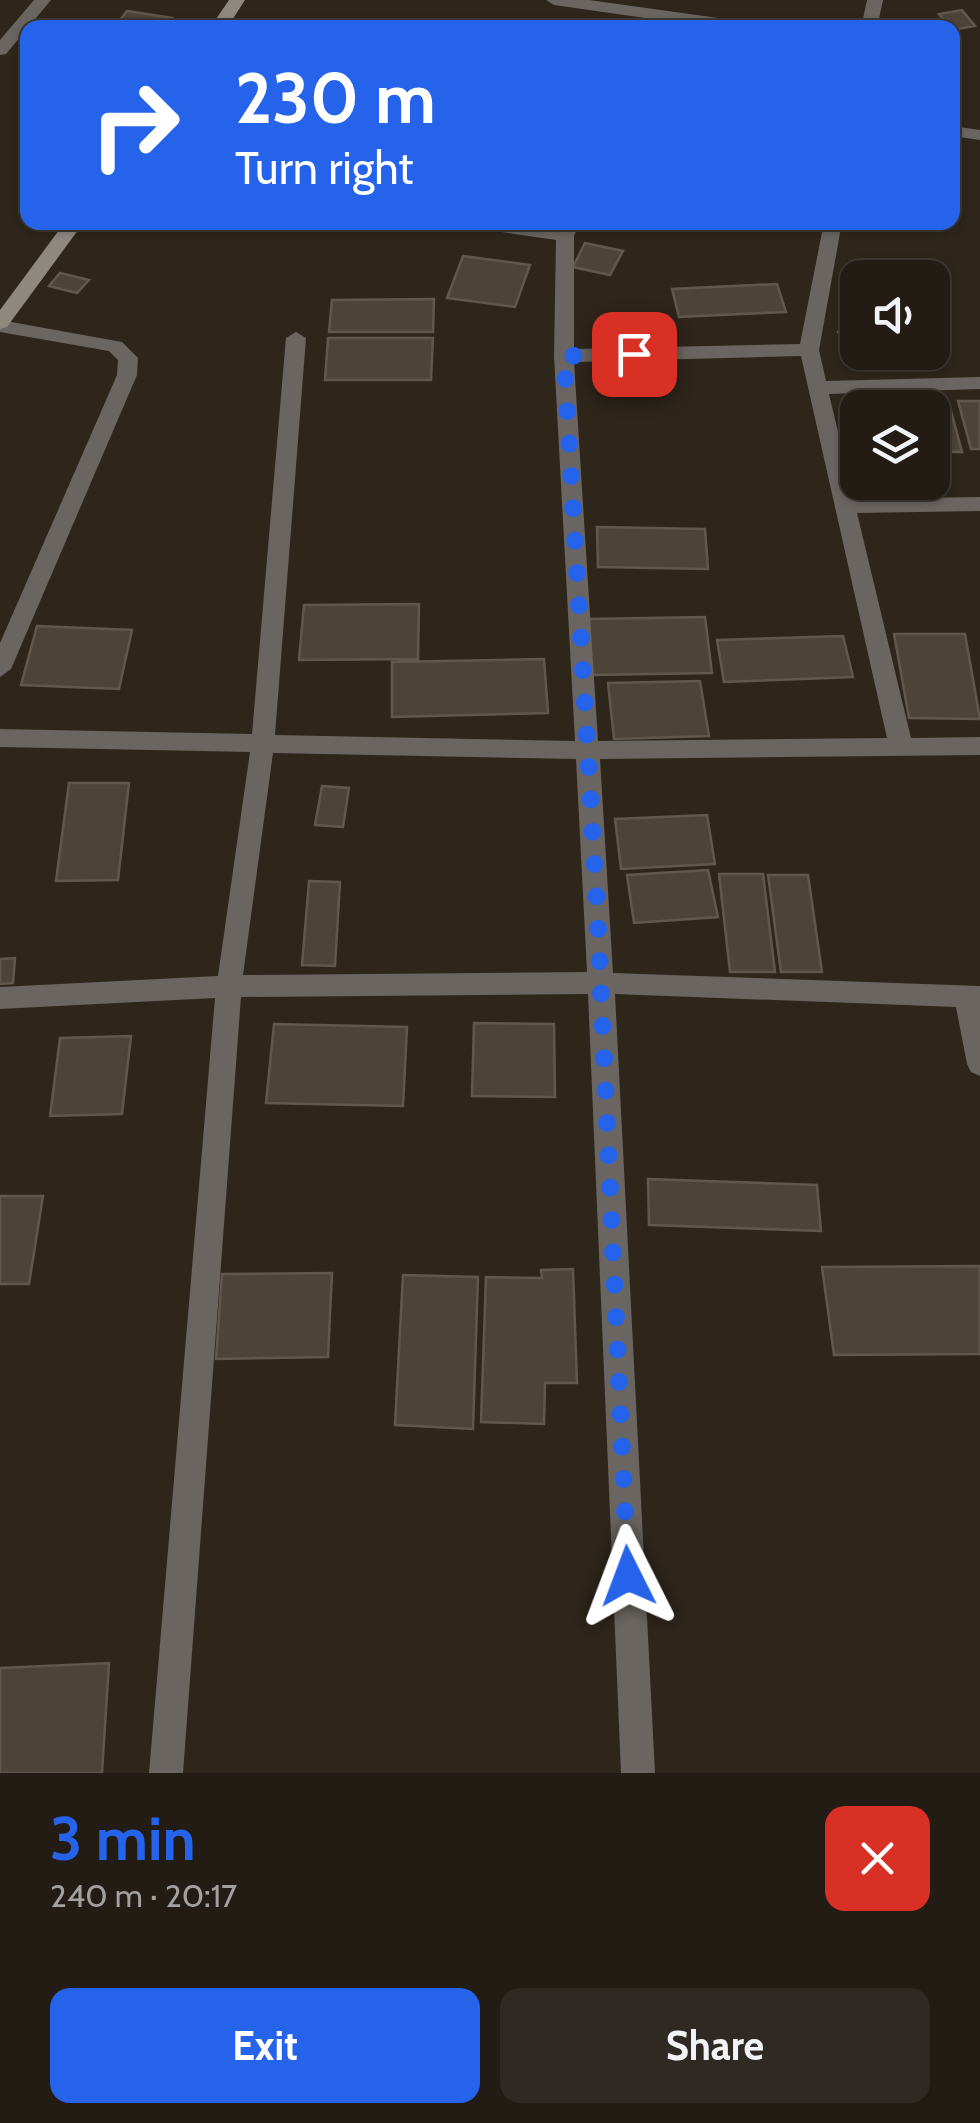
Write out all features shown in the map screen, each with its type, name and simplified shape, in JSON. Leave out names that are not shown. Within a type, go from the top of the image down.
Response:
[{"type":"street","points":[[25,20],[42,0]]},
{"type":"street","points":[[554,0],[660,20]]},
{"type":"street","points":[[0,50],[20,26]]},
{"type":"street","points":[[0,669],[127,374],[128,358],[115,346],[0,325],[69,230]]},
{"type":"street","points":[[568,230],[564,356],[601,983],[638,1773]]},
{"type":"street","points":[[832,230],[809,350],[901,747]]},
{"type":"street","points":[[166,1773],[229,986],[263,743],[296,338]]},
{"type":"street","points":[[564,356],[809,350]]},
{"type":"street","points":[[818,388],[980,383]]},
{"type":"street","points":[[846,506],[980,504]]},
{"type":"street","points":[[0,738],[588,750],[980,746]]},
{"type":"street","points":[[0,998],[229,986],[601,983],[973,997],[980,1064]]},
{"type":"building","points":[[962,10],[975,26],[960,29],[960,20],[944,20],[939,14]]},
{"type":"building","points":[[127,11],[172,18],[171,20],[120,20]]},
{"type":"building","points":[[585,243],[623,251],[610,275],[573,267]]},
{"type":"building","points":[[463,256],[530,265],[515,307],[447,298]]},
{"type":"building","points":[[60,273],[89,280],[77,293],[49,286]]},
{"type":"building","points":[[777,284],[786,312],[679,317],[672,289]]},
{"type":"building","points":[[434,299],[433,332],[329,332],[332,300]]},
{"type":"building","points":[[328,338],[433,338],[431,380],[325,380]]},
{"type":"building","points":[[958,401],[980,401],[980,449],[971,449]]},
{"type":"building","points":[[950,407],[962,452],[950,452]]},
{"type":"building","points":[[597,527],[705,529],[708,569],[598,567]]},
{"type":"building","points":[[419,604],[418,659],[299,660],[304,605]]},
{"type":"building","points":[[705,617],[712,673],[592,675],[588,619]]},
{"type":"building","points":[[37,626],[132,630],[119,689],[21,685]]},
{"type":"building","points":[[894,634],[965,634],[980,719],[909,718]]},
{"type":"building","points":[[843,636],[853,677],[724,682],[717,640]]},
{"type":"building","points":[[544,659],[548,713],[392,717],[392,662]]},
{"type":"building","points":[[700,681],[709,736],[614,739],[608,683]]},
{"type":"building","points":[[69,783],[129,783],[118,880],[56,881]]},
{"type":"building","points":[[322,786],[349,788],[343,827],[315,825]]},
{"type":"building","points":[[707,815],[715,864],[621,869],[615,819]]},
{"type":"building","points":[[708,870],[718,917],[634,923],[627,875]]},
{"type":"building","points":[[719,874],[763,874],[775,972],[730,972]]},
{"type":"building","points":[[768,875],[808,875],[822,972],[781,972]]},
{"type":"building","points":[[309,881],[340,882],[335,966],[302,965]]},
{"type":"building","points":[[15,958],[13,983],[0,984],[0,959]]},
{"type":"building","points":[[474,1023],[554,1024],[555,1097],[472,1096]]},
{"type":"building","points":[[274,1024],[407,1027],[403,1106],[266,1103]]},
{"type":"building","points":[[131,1036],[122,1114],[50,1116],[60,1038]]},
{"type":"building","points":[[648,1179],[817,1185],[821,1231],[649,1225]]},
{"type":"building","points":[[0,1196],[43,1196],[29,1284],[0,1284]]},
{"type":"building","points":[[980,1266],[980,1354],[834,1355],[822,1267]]},
{"type":"building","points":[[573,1269],[577,1383],[545,1383],[544,1424],[481,1422],[486,1277],[542,1278],[541,1270]]},
{"type":"building","points":[[332,1273],[328,1357],[216,1359],[222,1274]]},
{"type":"building","points":[[403,1275],[478,1277],[473,1429],[395,1425]]},
{"type":"building","points":[[109,1663],[102,1773],[0,1773],[0,1668]]},
{"type":"route","points":[[628,1576],[597,905],[564,356],[634,354]]}]
